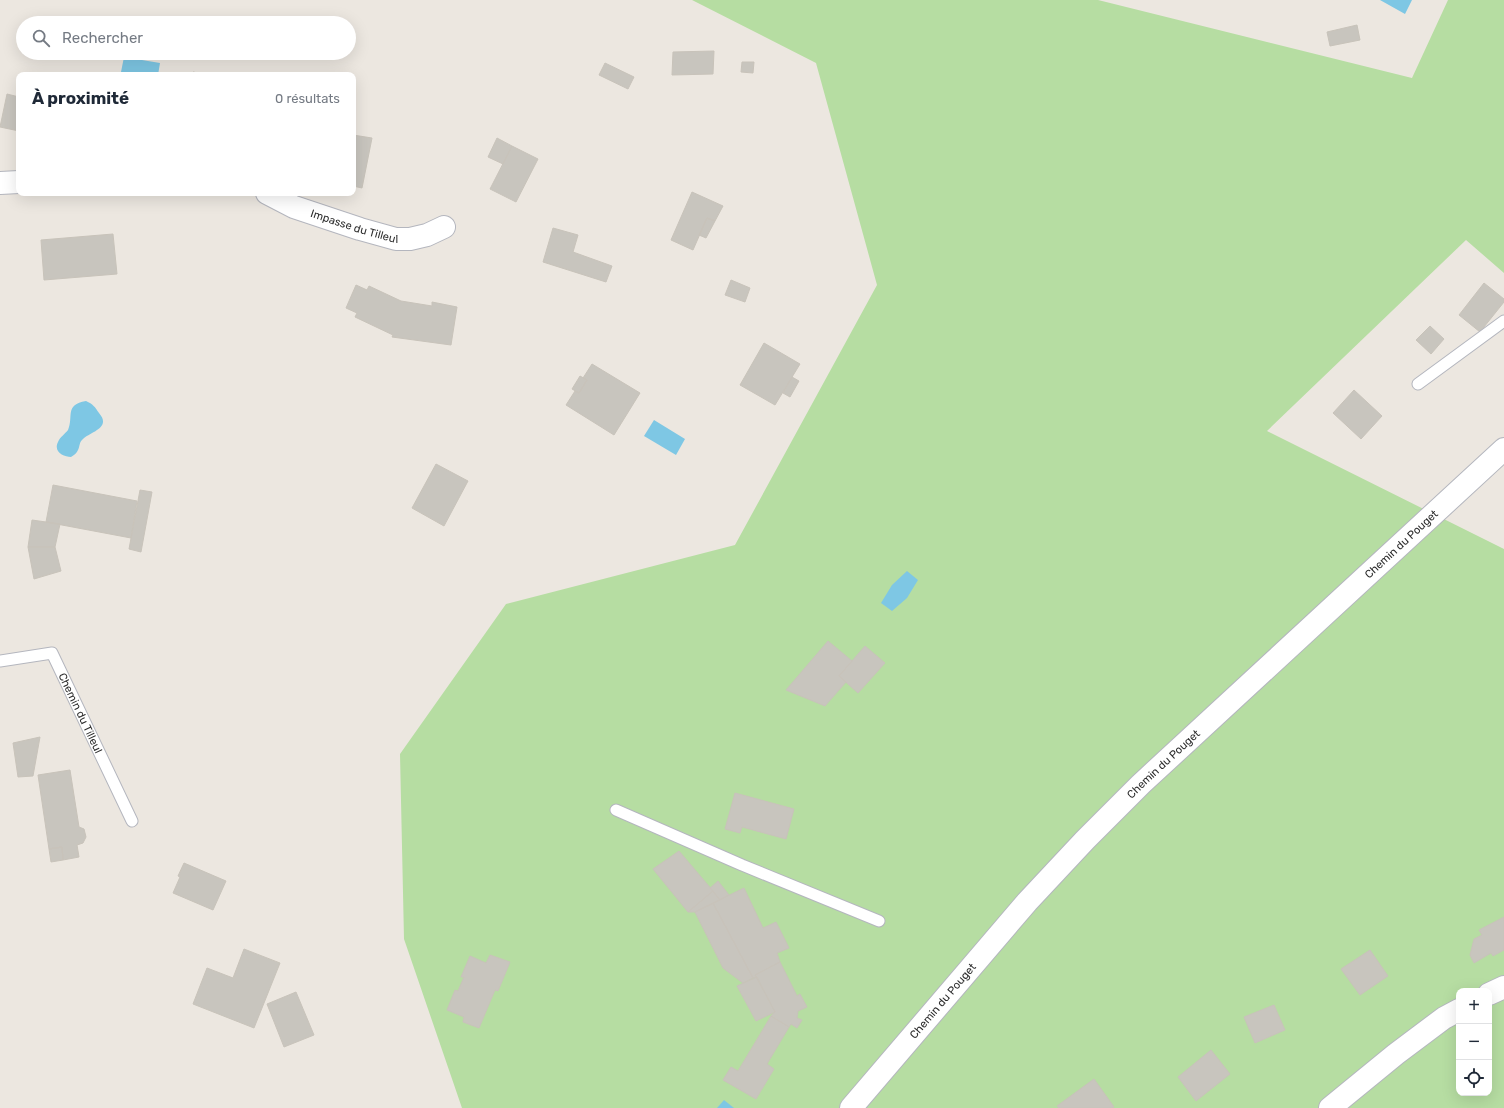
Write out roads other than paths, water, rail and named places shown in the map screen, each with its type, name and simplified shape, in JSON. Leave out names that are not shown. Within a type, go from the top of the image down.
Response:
[{"type":"street","points":[[0,183],[16,182]]},
{"type":"street","name":"Impasse du Tilleul","points":[[273,196],[294,206],[360,229],[396,239],[410,239],[427,235],[444,227]]},
{"type":"street","name":"Chemin du Pouget","points":[[851,1108],[1027,902],[1085,840],[1141,784],[1504,449]]},
{"type":"street","points":[[1492,993],[1504,987]]},
{"type":"street","points":[[1330,1108],[1396,1054],[1444,1018],[1456,1012]]},
{"type":"lane","points":[[1418,384],[1504,321]]},
{"type":"lane","name":"Chemin du Tilleul","points":[[0,660],[52,653],[132,821]]},
{"type":"lane","points":[[616,810],[742,865],[879,921]]},
{"type":"water","points":[[1380,0],[1412,0],[1405,14]]},
{"type":"water","points":[[123,60],[142,60],[160,63],[158,72],[121,72]]},
{"type":"water","points":[[86,401],[95,407],[103,422],[98,429],[82,440],[78,451],[75,454],[71,457],[65,456],[57,449],[58,442],[68,430],[72,408],[79,403]]},
{"type":"water","points":[[654,420],[685,439],[676,455],[644,436]]},
{"type":"water","points":[[907,571],[918,580],[907,598],[892,611],[881,603],[892,585]]},
{"type":"water","points":[[724,1100],[734,1108],[717,1108]]}]
